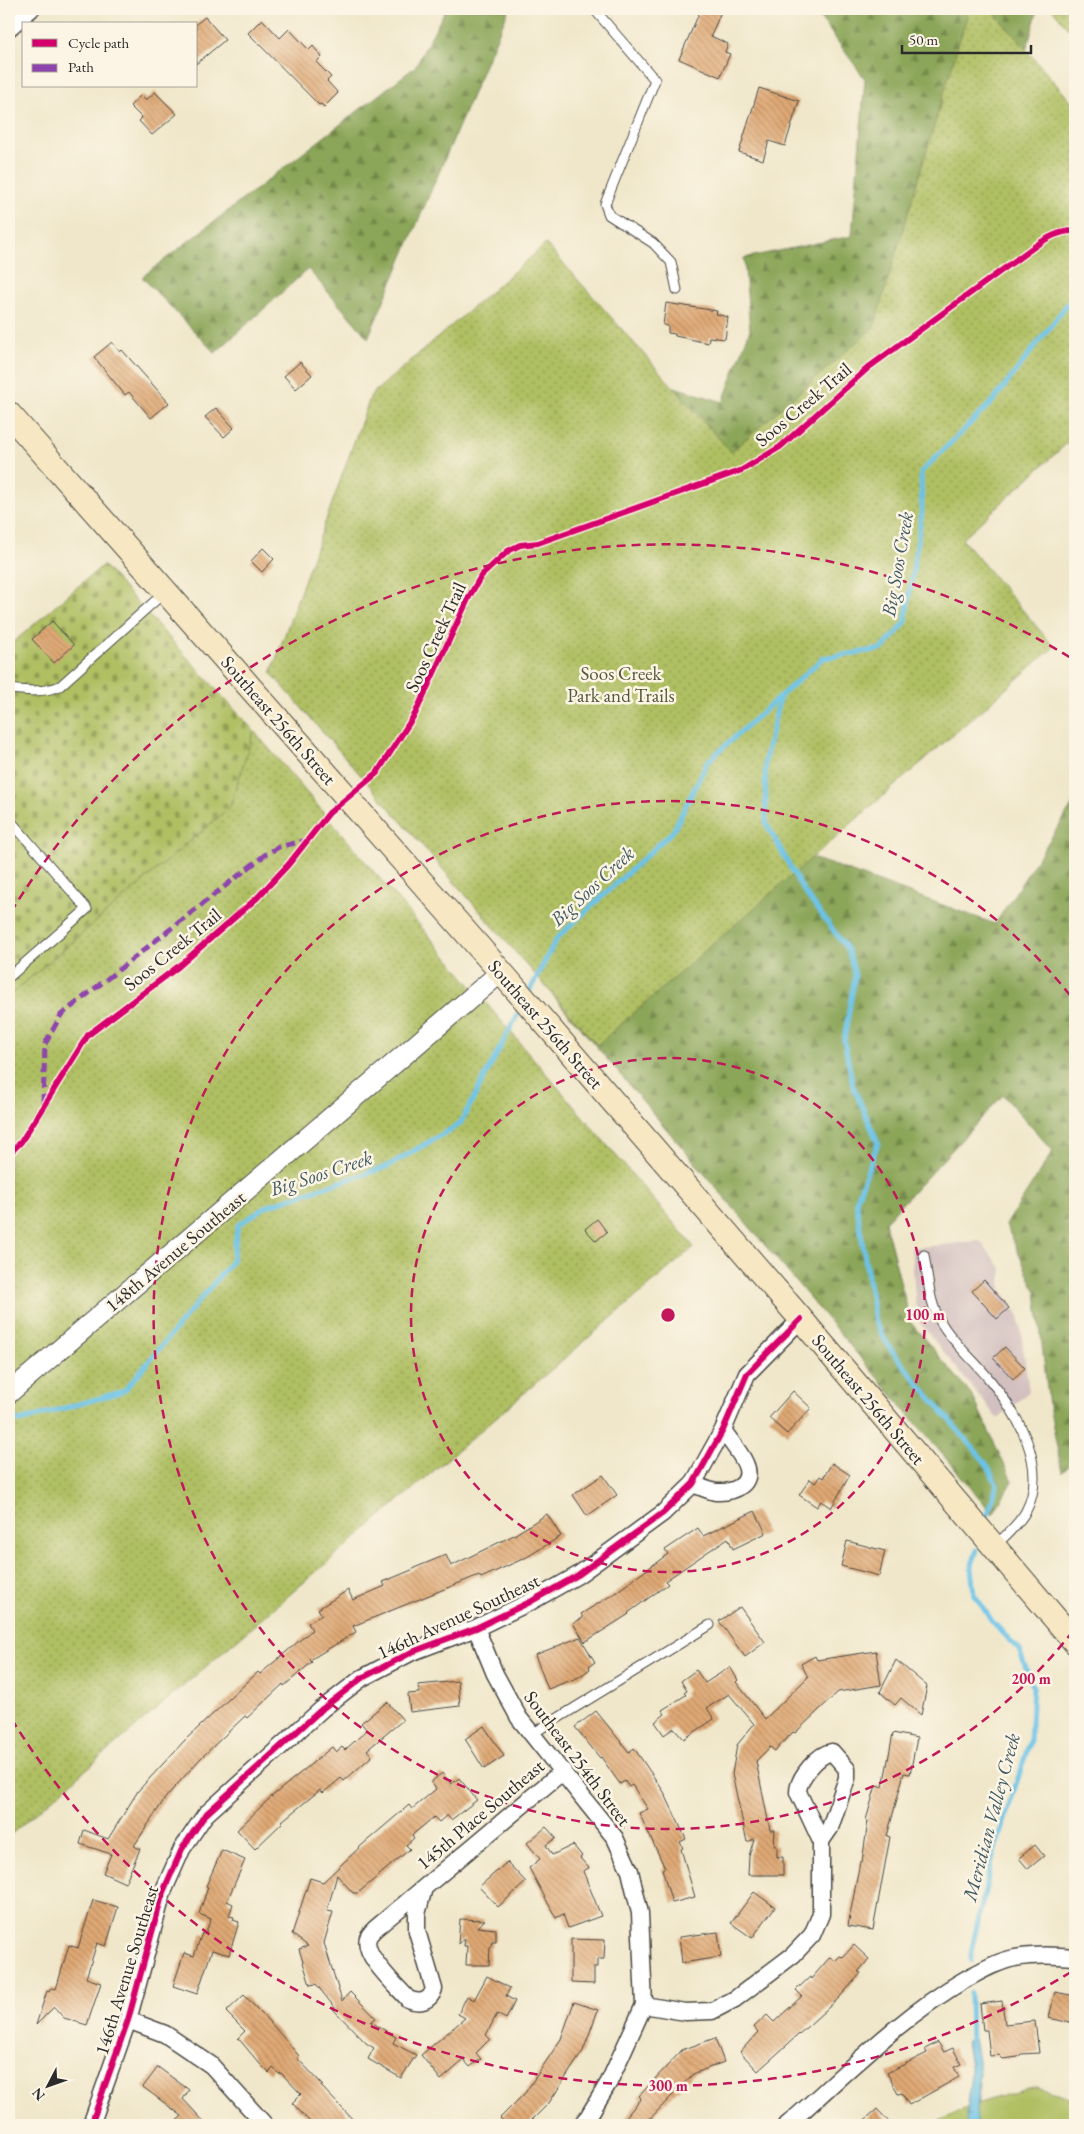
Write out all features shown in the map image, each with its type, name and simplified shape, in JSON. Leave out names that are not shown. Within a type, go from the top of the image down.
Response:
[{"type":"main road","name":"Southeast 256th Street","points":[[9,414],[508,980],[801,1318],[1075,1642]]},
{"type":"street","points":[[9,28],[30,9]]},
{"type":"street","name":"148th Avenue Southeast","points":[[9,1393],[508,980]]},
{"type":"street","name":"146th Avenue Southeast","points":[[91,2125],[128,2020],[163,1892],[182,1849],[205,1815],[322,1709],[362,1678],[412,1652],[476,1628],[530,1602],[578,1575],[663,1512],[694,1484],[723,1430],[747,1374],[801,1318]]},
{"type":"street","points":[[694,1484],[716,1492],[740,1488],[746,1482],[748,1474],[746,1464],[723,1430]]},
{"type":"street","name":"Southeast 254th Street","points":[[476,1628],[495,1674],[519,1718],[563,1771],[614,1838],[630,1871],[640,1913],[644,2005]]},
{"type":"street","points":[[580,2125],[588,2117],[609,2082],[644,2005],[685,2012],[712,2011],[735,1999],[793,1955],[812,1935],[821,1914],[821,1841],[798,1792],[798,1787],[805,1772],[827,1752],[832,1752],[847,1769],[847,1778],[830,1828],[821,1841]]},
{"type":"street","name":"145th Place Southeast","points":[[424,1888],[417,1914],[417,1931],[434,1989],[432,1995],[423,2002],[415,2002],[408,1999],[372,1958],[367,1940],[369,1935],[382,1923],[563,1771]]},
{"type":"street","points":[[787,2125],[913,2014],[948,1990],[986,1968],[1014,1958],[1051,1954],[1075,1957]]},
{"type":"street","points":[[128,2020],[165,2034],[210,2066],[265,2125]]},
{"type":"lane","points":[[594,9],[655,80],[605,204],[609,214],[653,243],[671,262],[677,290]]},
{"type":"lane","points":[[9,689],[35,692],[49,691],[60,686],[166,592]]},
{"type":"lane","points":[[9,819],[87,908],[9,976]]},
{"type":"lane","points":[[924,1255],[933,1305],[942,1324],[990,1380],[1010,1408],[1032,1455],[1034,1476],[1032,1495],[1025,1512],[994,1547]]},
{"type":"lane","points":[[532,1734],[710,1625]]},
{"type":"shaded area","points":[[980,1241],[1002,1269],[1001,1289],[1019,1316],[1029,1392],[998,1419],[917,1319],[911,1248]]},
{"type":"green space","points":[[446,9],[509,9],[368,338],[308,269],[215,353],[142,277],[415,67]]},
{"type":"green space","points":[[814,9],[1038,9],[975,229],[889,440],[496,640],[600,364],[723,402],[750,330],[744,258],[852,236],[865,79]]},
{"type":"green space","name":"Soos Creek Park and Trails","points":[[969,9],[991,9],[1075,106],[1075,436],[962,539],[1054,647],[597,1045],[271,673],[371,395],[546,244],[731,452],[874,327]]},
{"type":"green space","points":[[1052,9],[1075,9],[1075,36]]},
{"type":"green space","points":[[103,565],[254,731],[230,807],[9,996],[9,646]]},
{"type":"green space","points":[[254,731],[694,1247],[9,1836],[9,996],[230,807]]},
{"type":"green space","points":[[1075,801],[1075,1460],[1062,1473],[1049,1406],[1036,1292],[1006,1225],[1053,1151],[1003,1095],[885,1222],[911,1323],[972,1395],[1012,1481],[993,1514],[551,993],[728,831],[830,864],[995,924]]},
{"type":"green space","points":[[1037,2087],[1075,2099],[1075,2125],[933,2125],[970,2107]]},
{"type":"water","points":[[974,2038],[980,2072],[976,2125],[966,2125],[971,2072],[966,2041]]},
{"type":"building","points":[[701,9],[722,9],[711,36],[728,44],[725,52],[730,54],[720,77],[679,59]]},
{"type":"building","points":[[205,17],[225,40],[198,62],[198,22]]},
{"type":"building","points":[[262,19],[280,38],[289,29],[309,50],[313,46],[322,57],[316,62],[331,77],[327,81],[338,93],[324,107],[321,104],[319,105],[248,33]]},
{"type":"building","points":[[759,88],[799,101],[785,146],[769,141],[763,160],[739,152]]},
{"type":"building","points":[[155,92],[177,114],[152,135],[139,121],[142,118],[130,106],[141,95],[146,100]]},
{"type":"building","points":[[666,303],[717,311],[716,314],[728,317],[725,339],[709,337],[708,343],[668,333],[668,326],[663,325]]},
{"type":"building","points":[[112,342],[120,352],[122,350],[169,403],[151,418],[129,392],[125,395],[94,357]]},
{"type":"building","points":[[300,362],[312,375],[296,389],[284,376]]},
{"type":"building","points":[[216,408],[234,428],[224,437],[205,417]]},
{"type":"building","points":[[263,548],[274,559],[262,572],[251,561]]},
{"type":"building","points":[[52,621],[74,645],[54,663],[32,639]]},
{"type":"building","points":[[597,1219],[607,1232],[596,1241],[585,1229]]},
{"type":"building","points":[[984,1280],[1009,1308],[997,1319],[972,1291]]},
{"type":"building","points":[[1005,1347],[1025,1368],[1013,1379],[993,1358]]},
{"type":"building","points":[[793,1391],[811,1408],[787,1434],[769,1418]]},
{"type":"building","points":[[832,1463],[850,1475],[831,1508],[821,1501],[817,1507],[799,1495],[810,1479],[815,1483],[820,1476],[823,1478]]},
{"type":"building","points":[[603,1475],[617,1495],[587,1516],[573,1495]]},
{"type":"building","points":[[755,1511],[766,1533],[733,1549],[728,1538],[665,1581],[668,1584],[629,1614],[585,1642],[573,1623],[583,1618],[581,1614],[615,1593],[668,1554],[665,1550],[698,1528],[703,1536]]},
{"type":"building","points":[[547,1514],[561,1536],[527,1557],[481,1578],[479,1575],[353,1626],[356,1632],[310,1660],[312,1662],[284,1686],[283,1684],[247,1718],[245,1716],[200,1759],[166,1797],[134,1846],[140,1849],[125,1883],[103,1873],[111,1854],[80,1844],[84,1830],[108,1839],[138,1791],[185,1740],[258,1672],[260,1674],[312,1630],[308,1623],[322,1615],[318,1609],[348,1590],[353,1600],[385,1586],[383,1582],[446,1555],[451,1566],[514,1535]]},
{"type":"building","points":[[847,1541],[885,1551],[879,1576],[841,1566]]},
{"type":"building","points":[[740,1607],[765,1642],[745,1657],[719,1621]]},
{"type":"building","points":[[580,1637],[595,1662],[589,1666],[590,1669],[579,1677],[548,1689],[535,1655]]},
{"type":"building","points":[[876,1651],[881,1685],[838,1692],[795,1733],[793,1732],[775,1751],[770,1747],[756,1761],[770,1830],[775,1830],[774,1846],[777,1846],[777,1857],[783,1857],[783,1875],[748,1875],[749,1856],[754,1839],[747,1842],[732,1774],[737,1745],[754,1724],[729,1694],[707,1708],[714,1719],[684,1739],[674,1728],[664,1735],[655,1722],[665,1714],[662,1710],[686,1695],[684,1693],[687,1691],[681,1681],[696,1670],[705,1683],[730,1667],[738,1680],[736,1682],[765,1719],[808,1677],[801,1664],[815,1656],[817,1660]]},
{"type":"building","points":[[896,1660],[927,1686],[921,1715],[901,1698],[895,1705],[880,1692]]},
{"type":"building","points":[[458,1681],[460,1706],[410,1712],[408,1694],[419,1693],[418,1685]]},
{"type":"building","points":[[387,1702],[403,1720],[367,1750],[372,1756],[344,1781],[341,1778],[323,1793],[320,1790],[282,1821],[255,1849],[237,1830],[271,1797],[332,1747],[336,1752],[342,1747],[345,1750],[367,1730],[361,1723]]},
{"type":"building","points":[[596,1711],[629,1752],[634,1748],[664,1792],[686,1839],[680,1842],[683,1848],[681,1849],[695,1897],[672,1903],[662,1869],[665,1868],[639,1813],[648,1809],[632,1785],[629,1787],[625,1781],[620,1784],[601,1757],[575,1727]]},
{"type":"building","points":[[484,1726],[504,1756],[484,1769],[465,1739]]},
{"type":"building","points":[[893,1733],[917,1738],[910,1774],[904,1773],[887,1836],[890,1837],[873,1930],[848,1926],[860,1862],[862,1862],[868,1821],[866,1820],[876,1785],[883,1787]]},
{"type":"building","points":[[442,1773],[451,1784],[459,1778],[477,1800],[451,1820],[447,1815],[439,1822],[434,1817],[412,1835],[414,1838],[406,1845],[410,1849],[358,1893],[353,1893],[337,1875],[327,1911],[333,1912],[324,1943],[342,2001],[350,1992],[376,2018],[371,2022],[396,2037],[393,2043],[416,2055],[401,2078],[368,2059],[374,2048],[366,2043],[333,2009],[335,2008],[316,1984],[310,1985],[299,1949],[308,1946],[292,1934],[310,1878],[323,1882],[362,1845],[409,1805],[412,1809],[436,1789],[431,1782]]},
{"type":"building","points":[[546,1827],[556,1838],[546,1845],[552,1855],[573,1845],[582,1856],[580,1858],[589,1868],[583,1871],[601,1916],[568,1928],[563,1914],[556,1918],[529,1868],[540,1859],[527,1843]]},
{"type":"building","points":[[1035,1845],[1044,1856],[1028,1869],[1019,1858]]},
{"type":"building","points":[[222,1850],[245,1860],[227,1901],[233,1904],[229,1916],[234,1917],[233,1920],[239,1922],[229,1955],[212,1950],[197,1994],[173,1986],[184,1953],[194,1956],[202,1933],[205,1934],[211,1919],[199,1914],[208,1887],[206,1886]]},
{"type":"building","points":[[507,1862],[526,1882],[498,1907],[479,1887]]},
{"type":"building","points":[[754,1892],[775,1907],[752,1938],[731,1923]]},
{"type":"building","points":[[93,1900],[118,1907],[106,1946],[97,1943],[86,1978],[101,1983],[87,2025],[64,2018],[54,2007],[36,2025],[47,1991],[49,1992],[51,1988],[56,1989],[69,1945],[78,1948]]},
{"type":"building","points":[[460,1919],[485,1920],[477,1927],[496,1929],[496,1942],[492,1942],[490,1948],[489,1965],[466,1965],[467,1946],[464,1946],[465,1938],[458,1944]]},
{"type":"building","points":[[718,1932],[721,1957],[682,1963],[679,1937]]},
{"type":"building","points":[[571,1939],[605,1940],[604,1959],[597,1959],[597,1967],[594,1967],[594,1984],[571,1983]]},
{"type":"building","points":[[854,1945],[869,1959],[858,1972],[861,1973],[838,1999],[758,2071],[740,2052],[758,2032],[754,2027],[767,2015],[774,2022],[802,1996],[796,1990],[810,1977],[811,1979],[830,1957],[835,1961],[840,1956],[843,1957]]},
{"type":"building","points":[[487,1976],[510,1988],[506,1996],[515,2001],[506,2019],[497,2014],[486,2035],[490,2039],[476,2053],[481,2059],[470,2067],[464,2060],[441,2080],[421,2055],[465,2018],[458,2014],[467,1996],[474,2000]]},
{"type":"building","points":[[1055,1992],[1075,1996],[1075,2024],[1049,2018]]},
{"type":"building","points":[[244,1995],[299,2056],[297,2058],[323,2085],[321,2086],[358,2125],[313,2125],[292,2103],[301,2094],[281,2073],[279,2074],[273,2068],[269,2073],[259,2063],[238,2038],[245,2031],[226,2012]]},
{"type":"building","points":[[1002,2001],[1005,2024],[1035,2021],[1039,2053],[1021,2054],[1018,2057],[1003,2059],[999,2055],[990,2056],[987,2030],[983,2030],[980,2004]]},
{"type":"building","points":[[574,2002],[598,2010],[583,2051],[549,2103],[527,2125],[507,2125],[500,2118],[525,2093],[561,2039]]},
{"type":"building","points":[[715,2038],[724,2062],[693,2074],[644,2125],[620,2125],[641,2098],[639,2096],[682,2050]]},
{"type":"building","points":[[938,2042],[944,2052],[953,2048],[961,2064],[954,2067],[959,2077],[909,2105],[902,2093],[898,2094],[887,2073],[927,2053],[925,2049]]},
{"type":"building","points":[[158,2067],[189,2090],[183,2099],[207,2125],[172,2125],[182,2116],[143,2087]]},
{"type":"building","points":[[877,2109],[892,2125],[859,2125]]},
{"type":"waterway","name":"Big Soos Creek","points":[[528,994],[557,938],[673,831],[708,761],[823,658],[882,649],[905,623],[922,512],[921,472],[994,400],[1075,294]]},
{"type":"waterway","name":"Meridian Valley Creek","points":[[780,697],[765,760],[766,823],[803,890],[848,950],[855,975],[844,1040],[853,1086],[878,1143],[856,1201],[875,1322],[889,1347],[986,1463],[997,1485],[987,1517]]},
{"type":"waterway","name":"Big Soos Creek","points":[[9,1418],[20,1421],[124,1391],[232,1261],[238,1225],[267,1206],[386,1167],[460,1124],[522,1006]]},
{"type":"waterway","name":"Meridian Valley Creek","points":[[971,1961],[971,1952],[993,1856],[1030,1741],[1033,1687],[1019,1650],[992,1621],[974,1594],[971,1568],[977,1550]]},
{"type":"waterway","name":"Meridian Valley Creek","points":[[970,1993],[971,2045]]},
{"type":"marked path","points":[[43,1104],[45,1044],[61,1015],[266,854],[279,847],[307,840]]},
{"type":"cycle path","name":"Soos Creek Trail","points":[[9,1154],[21,1142],[88,1035],[179,966],[257,898],[288,865],[329,813],[377,773],[415,714],[469,597],[481,576],[508,551],[520,545],[538,543],[742,470],[780,447],[869,367],[1036,246],[1057,234],[1075,231]]},
{"type":"cycle path","points":[[91,2125],[128,2020],[163,1892],[182,1849],[205,1815],[322,1709],[362,1678],[412,1652],[476,1628],[530,1602],[578,1575],[663,1513],[693,1484],[723,1430],[747,1374],[801,1319]]}]
